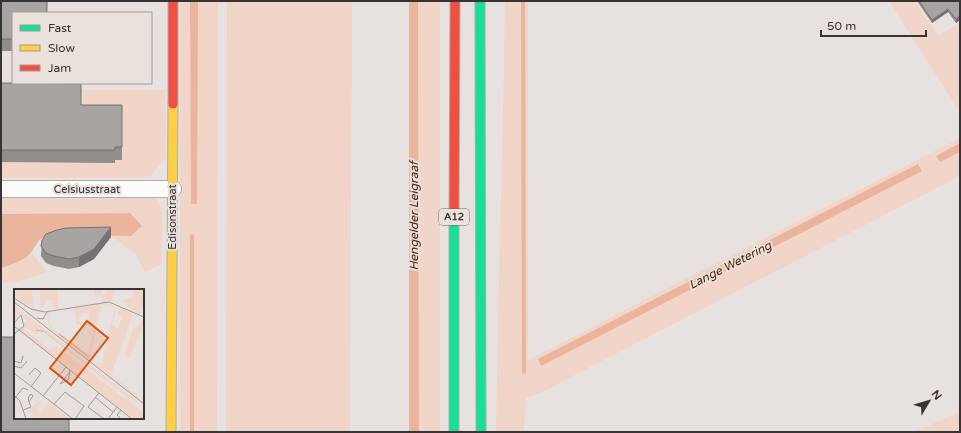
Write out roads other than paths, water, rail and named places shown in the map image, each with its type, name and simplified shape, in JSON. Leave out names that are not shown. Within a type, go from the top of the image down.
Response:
[{"type":"main road","name":"Edisonstraat","points":[[172,432],[173,1]]},
{"type":"main road","name":"A12","points":[[454,432],[455,1]]},
{"type":"main road","name":"A12","points":[[480,1],[481,432]]},
{"type":"street","name":"Celsiusstraat","points":[[1,189],[173,189]]},
{"type":"water","points":[[190,1],[198,1],[197,204],[191,204]]},
{"type":"water","name":"Hengelder Leigraaf","points":[[409,1],[418,1],[419,432],[409,432]]},
{"type":"water","points":[[960,143],[960,152],[940,162],[936,156]]},
{"type":"water","name":"Lange Wetering","points":[[918,164],[922,171],[541,366],[538,359]]},
{"type":"water","points":[[130,213],[142,226],[131,236],[47,235],[40,240],[32,251],[22,260],[1,268],[1,214]]},
{"type":"waterway","points":[[523,1],[524,372]]},
{"type":"waterway","points":[[192,236],[192,432]]}]
